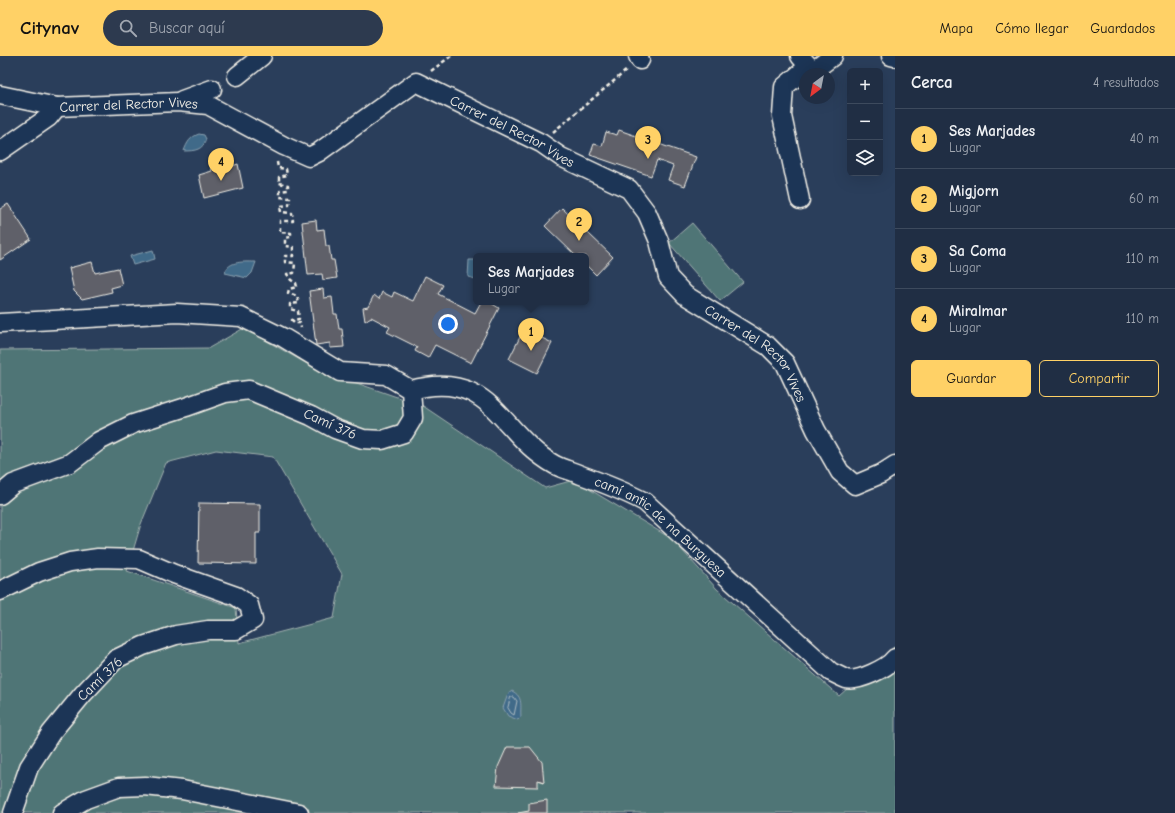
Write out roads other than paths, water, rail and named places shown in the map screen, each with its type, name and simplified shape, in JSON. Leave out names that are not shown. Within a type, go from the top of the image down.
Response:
[{"type":"street","points":[[236,76],[262,56]]},
{"type":"street","points":[[800,200],[782,116],[784,86],[804,61],[814,71],[833,56]]},
{"type":"street","points":[[890,56],[895,57]]},
{"type":"street","name":"Carrer del Rector Vives","points":[[0,95],[57,106],[178,102],[208,105],[284,146],[309,157],[416,82],[541,143],[560,157],[629,189],[648,213],[659,241],[668,277],[685,294],[768,346],[785,363],[816,430],[840,472],[855,485],[881,474],[895,465]]},
{"type":"street","points":[[178,102],[212,89]]},
{"type":"street","points":[[0,151],[49,117],[57,106]]},
{"type":"street","points":[[0,323],[177,313],[241,317],[293,343],[340,372],[386,375],[411,390]]},
{"type":"street","name":"camí antic de na Burguesa","points":[[411,390],[426,386],[441,385],[471,392],[491,405],[530,446],[555,465],[625,491],[645,502],[831,672],[847,679],[864,677],[891,663],[895,658]]},
{"type":"street","name":"Camí 376","points":[[0,495],[13,484],[70,463],[99,441],[133,424],[225,393],[249,390],[310,416],[335,429],[363,439],[382,440],[404,433],[413,418],[411,390]]},
{"type":"street","name":"Camí 376","points":[[0,591],[40,572],[70,562],[98,558],[139,559],[174,574],[236,596],[249,605],[253,620],[236,630],[208,630],[176,634],[143,646],[116,659],[83,694],[51,733],[29,767],[14,813]]},
{"type":"street","points":[[62,813],[86,799],[119,787],[145,786],[182,790],[298,813]]},
{"type":"water","points":[[199,134],[204,135],[206,139],[203,146],[195,150],[184,151],[189,141]]},
{"type":"water","points":[[153,250],[155,259],[133,265],[130,256]]},
{"type":"water","points":[[469,260],[473,260],[473,278],[468,277]]},
{"type":"water","points":[[242,262],[256,262],[252,273],[247,278],[225,273],[233,264]]},
{"type":"water","points":[[512,691],[516,693],[521,702],[521,717],[518,720],[508,716],[503,708],[508,694]]},
{"type":"place","name":"Sa Coma","points":[[648,159]]},
{"type":"place","name":"Miralmar","points":[[221,181]]},
{"type":"place","name":"Migjorn","points":[[579,241]]},
{"type":"place","name":"Ses Marjades","points":[[531,351]]}]
